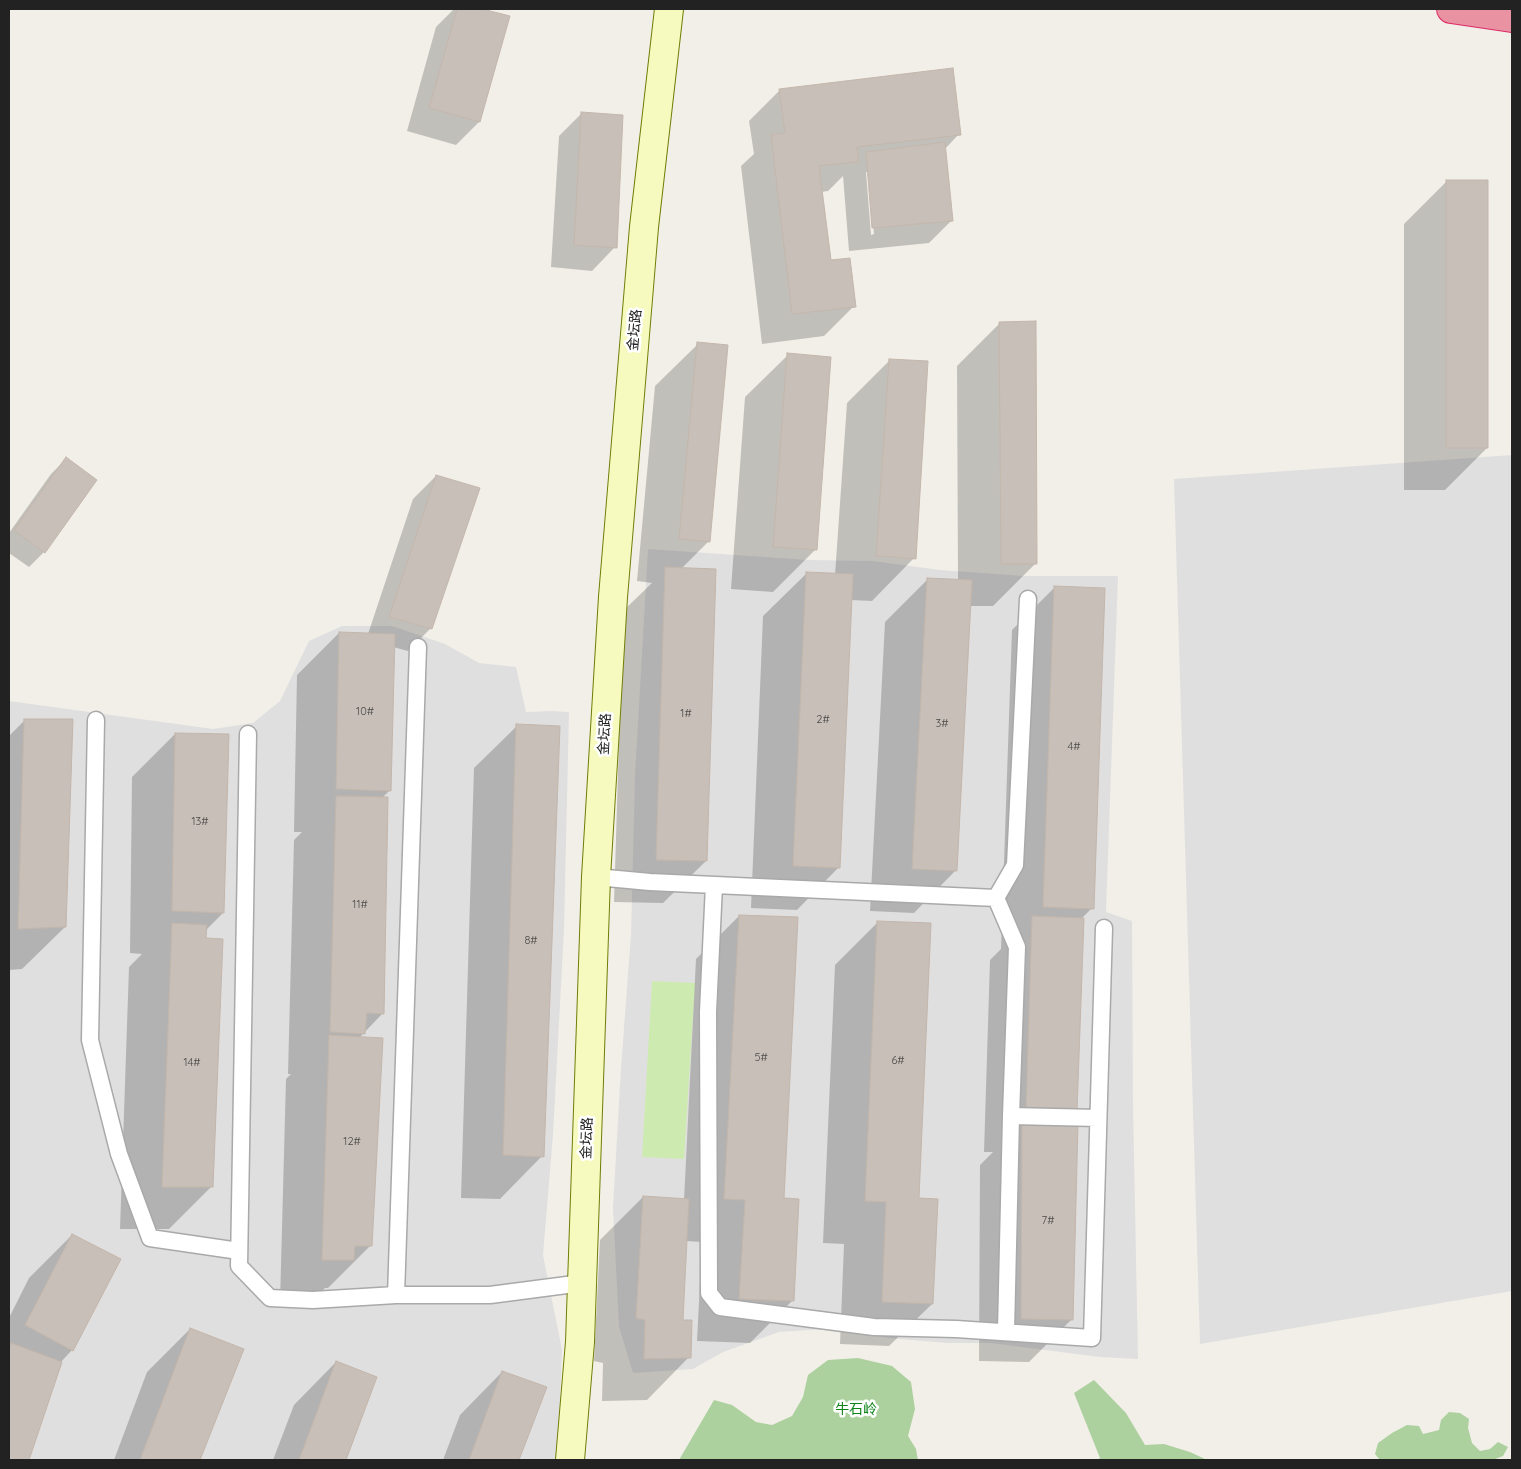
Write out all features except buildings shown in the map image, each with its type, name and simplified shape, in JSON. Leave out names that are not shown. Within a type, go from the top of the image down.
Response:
[{"type":"highway","points":[[1452,9],[1512,18]]},
{"type":"main road","name":"金坛路","points":[[570,1460],[580,1342],[596,878],[613,597],[641,266],[669,9]]},
{"type":"lane","points":[[996,898],[1015,865],[1028,599]]},
{"type":"lane","points":[[396,1296],[418,647]]},
{"type":"lane","points":[[96,720],[90,1040],[119,1154],[150,1238],[239,1251]]},
{"type":"lane","points":[[248,734],[239,1266],[270,1298],[313,1300],[396,1296],[490,1295],[582,1283]]},
{"type":"lane","points":[[596,878],[996,898]]},
{"type":"lane","points":[[714,885],[708,1012],[709,1293],[720,1307],[874,1327],[1006,1332],[1092,1338],[1104,928]]},
{"type":"lane","points":[[996,898],[1017,947],[1006,1332]]},
{"type":"lane","points":[[1011,1116],[1098,1118]]},
{"type":"shaded area","points":[[1512,455],[1512,1291],[1200,1344],[1174,479]]},
{"type":"shaded area","points":[[648,549],[809,560],[873,561],[940,570],[1024,576],[1118,576],[1106,912],[1132,921],[1133,1105],[1138,1359],[1100,1357],[990,1343],[947,1343],[888,1338],[838,1328],[779,1332],[723,1352],[693,1369],[633,1373],[619,1327],[613,1208],[631,935],[635,775]]},
{"type":"shaded area","points":[[342,626],[392,626],[445,644],[479,663],[516,667],[526,712],[569,712],[564,929],[553,1135],[543,1255],[562,1350],[558,1450],[555,1460],[9,1460],[9,701],[213,729],[253,723],[280,701],[309,641]]},
{"type":"green space","points":[[652,981],[695,983],[684,1159],[642,1157]]},
{"type":"green space","name":"牛石岭","points":[[858,1358],[892,1366],[911,1382],[915,1409],[908,1436],[916,1449],[918,1460],[679,1460],[714,1400],[732,1405],[756,1422],[772,1425],[792,1416],[803,1397],[808,1375],[828,1360]]},
{"type":"green space","points":[[1094,1380],[1126,1413],[1145,1445],[1164,1444],[1190,1452],[1207,1460],[1097,1460],[1100,1458],[1074,1393]]},
{"type":"green space","points":[[1449,1412],[1460,1413],[1469,1419],[1468,1428],[1472,1443],[1480,1451],[1490,1449],[1498,1442],[1508,1447],[1503,1456],[1493,1460],[1380,1460],[1375,1454],[1378,1443],[1407,1425],[1419,1426],[1423,1434],[1439,1430],[1441,1420]]}]
